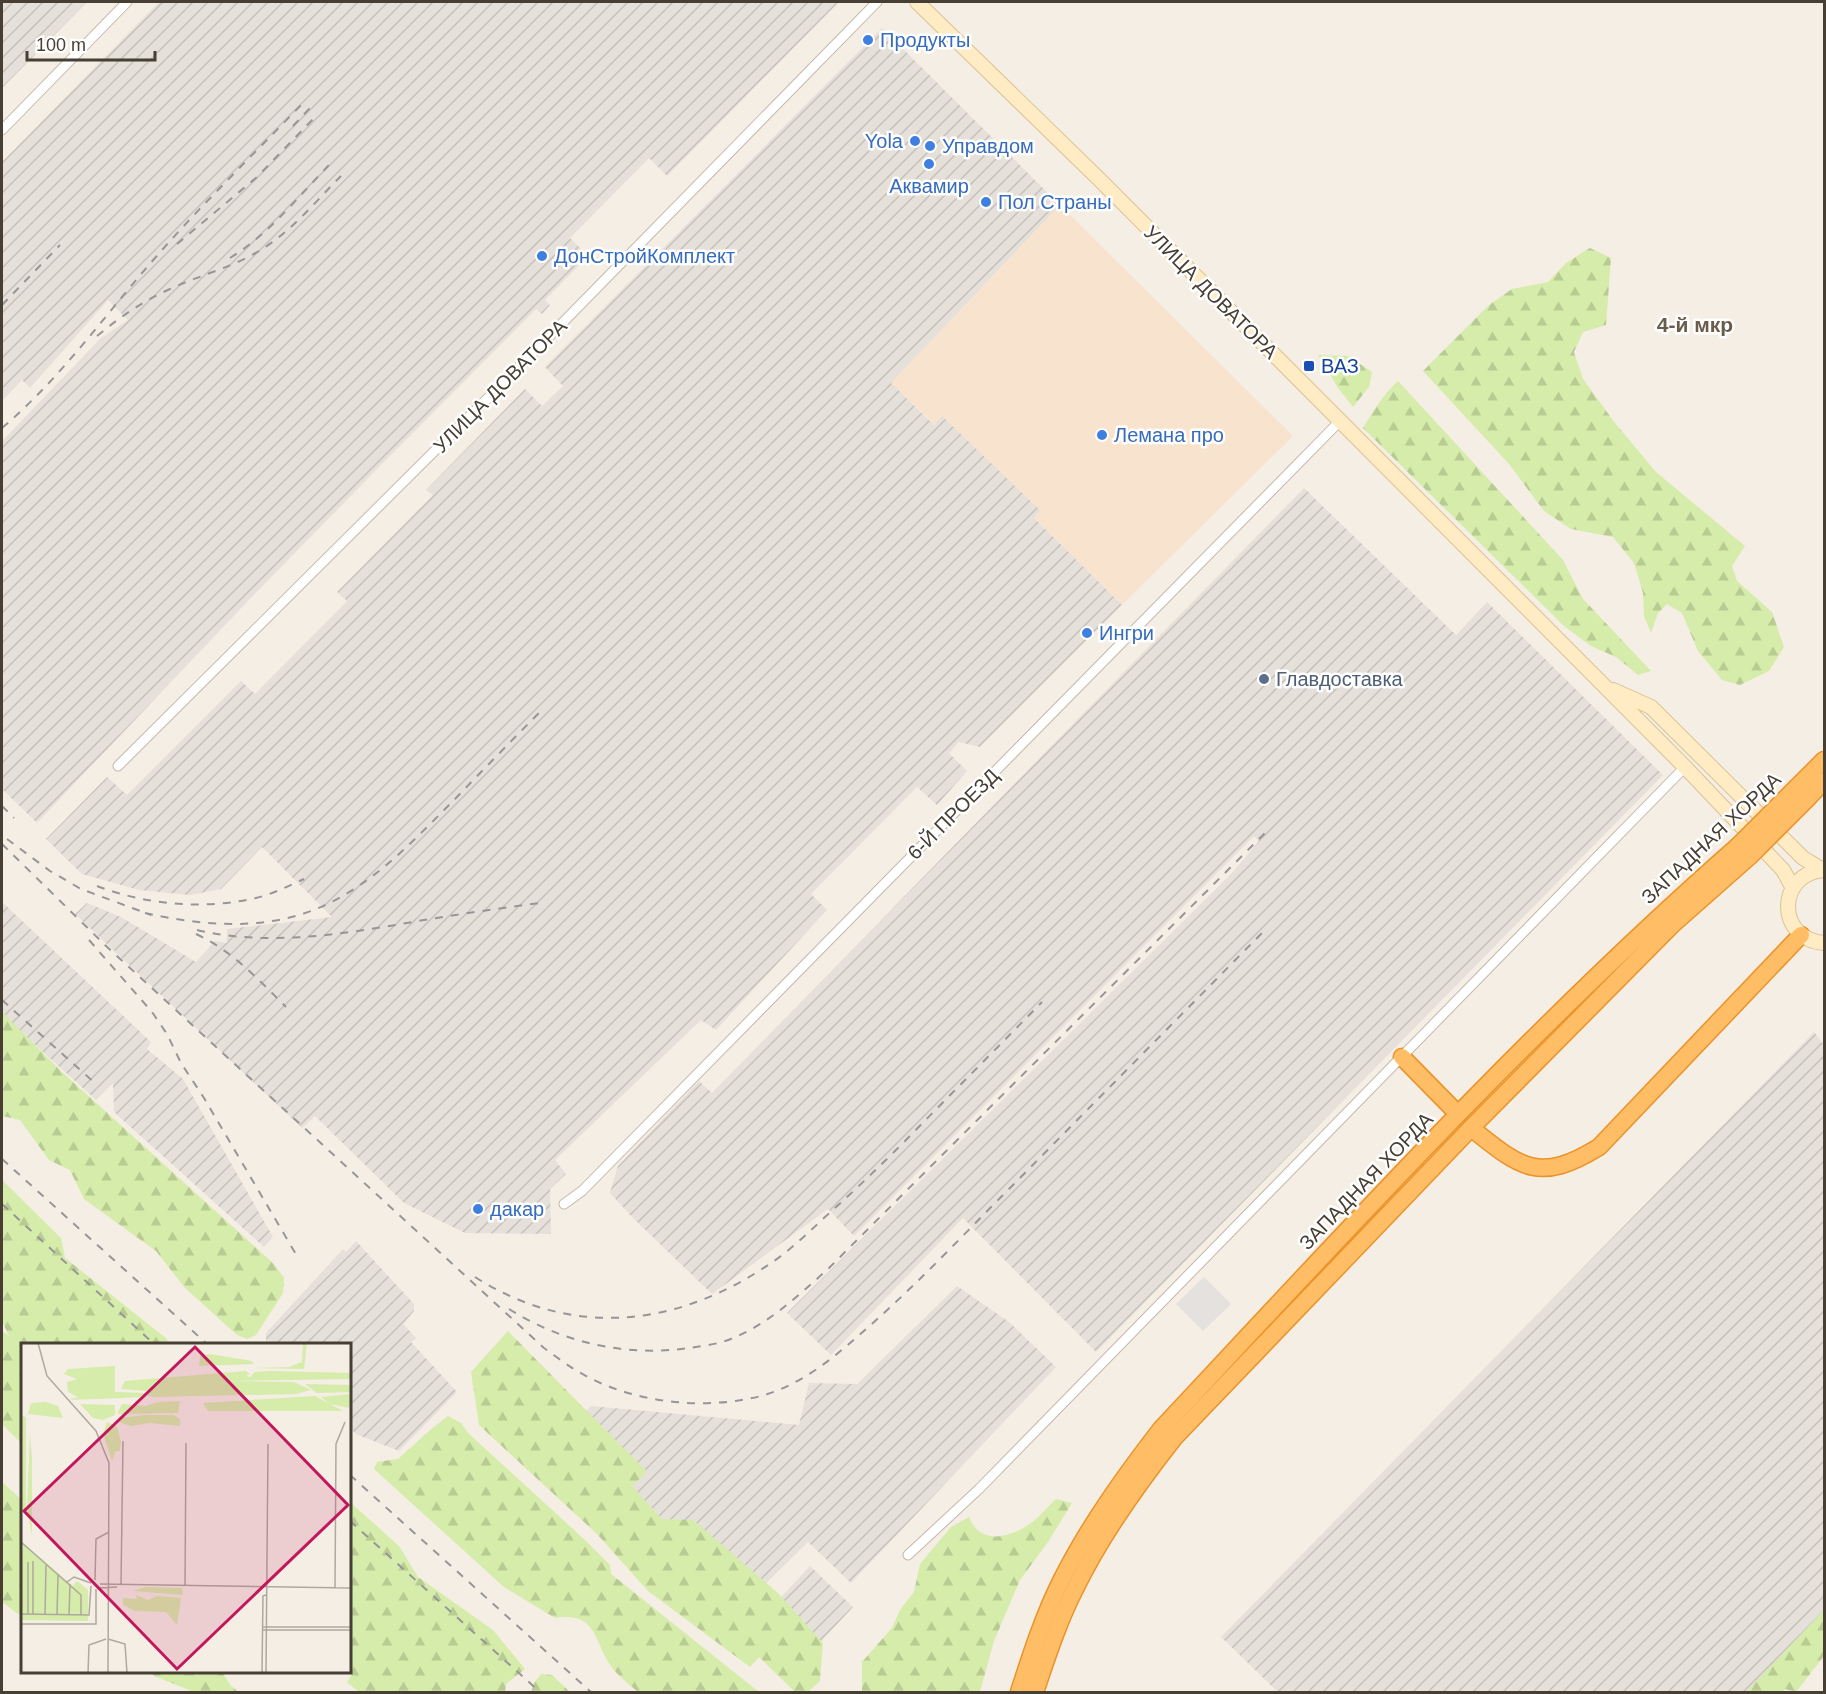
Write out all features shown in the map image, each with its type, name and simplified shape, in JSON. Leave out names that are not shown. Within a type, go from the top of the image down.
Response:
[{"type":"highway","name":"ЗАПАДНАЯ ХОРДА","points":[[1035,1692],[1056,1632],[1075,1588],[1118,1515],[1174,1438],[1471,1128],[1802,793],[1824,760]]},
{"type":"highway","name":"ЗАПАДНАЯ ХОРДА","points":[[1802,793],[1824,782]]},
{"type":"highway","name":"ЗАПАДНАЯ ХОРДА","points":[[1019,1692],[1041,1627],[1061,1581],[1103,1508],[1161,1429],[1458,1114],[1661,914],[1743,851]]},
{"type":"highway","points":[[1471,1128],[1505,1156],[1524,1164],[1545,1168],[1563,1166],[1579,1159],[1599,1147],[1802,935]]},
{"type":"highway","points":[[1402,1057],[1458,1114]]},
{"type":"street","points":[[2,130],[127,2]]},
{"type":"street","name":"УЛИЦА ДОВАТОРА","points":[[118,766],[530,356],[877,2]]},
{"type":"street","name":"УЛИЦА ДОВАТОРА","points":[[917,2],[1102,182],[1685,767],[1783,870],[1793,888]]},
{"type":"street","name":"6-Й ПРОЕЗД","points":[[564,1204],[590,1182],[1340,421]]},
{"type":"street","name":"УЛИЦА ДОВАТОРА","points":[[1605,687],[1651,707],[1803,858],[1824,870]]},
{"type":"street","points":[[908,1555],[979,1489],[1685,767]]},
{"type":"street","points":[[1824,870],[1803,877],[1793,888],[1788,909],[1792,923],[1802,935],[1812,941],[1824,943]]},
{"type":"shaded area","points":[[2,2],[87,2],[2,88]]},
{"type":"shaded area","points":[[159,2],[839,2],[667,176],[649,158],[570,238],[588,256],[545,300],[550,305],[542,314],[536,309],[378,468],[37,823],[2,789],[2,441],[101,338],[128,320],[108,300],[30,388],[22,380],[2,401],[2,162]]},
{"type":"shaded area","points":[[882,28],[1060,205],[891,383],[934,425],[942,416],[1040,510],[1034,518],[1122,605],[980,747],[959,742],[949,753],[967,771],[937,805],[917,787],[811,894],[827,910],[716,1030],[701,1020],[555,1160],[566,1174],[550,1189],[551,1234],[465,1233],[404,1203],[315,1116],[302,1128],[75,914],[87,903],[121,917],[196,962],[215,941],[227,943],[227,929],[332,917],[262,847],[221,889],[190,895],[139,890],[82,874],[46,839],[107,777],[127,795],[241,681],[255,694],[347,601],[337,592],[433,495],[426,490],[525,389],[542,406],[563,386],[545,367]]},
{"type":"shaded area","points":[[1060,205],[1293,436],[1122,605],[1034,518],[1039,510],[941,417],[935,425],[891,383]]},
{"type":"shaded area","points":[[1304,488],[1456,635],[1487,602],[1663,775],[1096,1352],[963,1218],[831,1355],[787,1313],[1232,873],[1259,841],[1254,836],[854,1236],[828,1209],[712,1294],[610,1193],[618,1166],[699,1081],[712,1093]]},
{"type":"shaded area","points":[[2,902],[151,1042],[147,1049],[183,1079],[273,1237],[264,1247],[114,1112],[113,1083],[96,1100],[2,1015]]},
{"type":"shaded area","points":[[1814,1032],[1824,1045],[1824,1614],[1749,1692],[1278,1692],[1221,1637]]},
{"type":"shaded area","points":[[356,1241],[414,1304],[414,1311],[403,1324],[416,1338],[411,1342],[457,1392],[399,1451],[356,1434],[351,1429],[351,1343],[266,1343],[266,1333],[343,1249],[346,1252]]},
{"type":"shaded area","points":[[1204,1277],[1231,1304],[1203,1331],[1176,1304]]},
{"type":"shaded area","points":[[957,1286],[1009,1322],[1056,1367],[851,1583],[808,1542],[733,1616],[570,1429],[591,1406],[799,1425],[809,1383],[857,1384]]},
{"type":"shaded area","points":[[810,1566],[853,1607],[815,1648],[771,1608]]},
{"type":"green space","points":[[1590,248],[1611,258],[1606,325],[1583,332],[1574,352],[1583,379],[1615,423],[1656,472],[1745,546],[1732,566],[1737,581],[1772,612],[1784,647],[1769,671],[1740,685],[1722,680],[1698,651],[1682,613],[1667,604],[1658,613],[1651,633],[1644,616],[1643,593],[1634,563],[1613,537],[1571,529],[1544,511],[1509,464],[1423,371],[1489,305],[1512,289],[1548,282],[1566,263]]},
{"type":"green space","points":[[1318,355],[1348,356],[1372,372],[1369,387],[1353,407],[1338,388]]},
{"type":"green space","points":[[1398,381],[1563,560],[1583,599],[1651,671],[1638,675],[1616,657],[1591,646],[1564,626],[1363,428],[1379,403]]},
{"type":"green space","points":[[2,1012],[61,1071],[274,1264],[284,1278],[283,1293],[256,1335],[247,1339],[237,1335],[185,1288],[156,1251],[84,1199],[70,1170],[49,1160],[20,1120],[2,1116]]},
{"type":"green space","points":[[2,1180],[61,1238],[65,1258],[167,1339],[168,1343],[21,1343],[21,1443],[2,1424],[2,1331],[9,1336],[2,1321]]},
{"type":"green space","points":[[508,1331],[647,1472],[632,1486],[662,1519],[693,1520],[778,1593],[823,1643],[820,1681],[808,1692],[795,1692],[759,1657],[750,1667],[648,1591],[597,1534],[479,1425],[471,1372]]},
{"type":"green space","points":[[448,1416],[461,1423],[468,1433],[586,1541],[610,1565],[611,1574],[759,1692],[638,1692],[611,1666],[586,1623],[569,1617],[555,1618],[504,1587],[374,1469],[377,1462],[398,1459]]},
{"type":"green space","points":[[2,1482],[21,1499],[21,1613],[18,1614],[2,1602]]},
{"type":"green space","points":[[1056,1499],[1072,1503],[1048,1542],[1020,1580],[994,1641],[980,1692],[862,1692],[862,1662],[892,1628],[900,1610],[914,1592],[920,1564],[951,1527],[969,1517],[980,1532],[1003,1536],[1020,1530],[1032,1522]]},
{"type":"green space","points":[[351,1503],[399,1546],[418,1577],[493,1630],[525,1669],[506,1684],[505,1692],[359,1692],[347,1682],[352,1674]]},
{"type":"green space","points":[[1824,1610],[1824,1656],[1796,1692],[1785,1689],[1783,1692],[1746,1692]]},
{"type":"green space","points":[[152,1673],[223,1673],[231,1686],[239,1692],[194,1692],[154,1676]]},
{"type":"green space","points":[[541,1674],[552,1675],[570,1692],[531,1692]]},
{"type":"railway","points":[[2,428],[63,368],[191,218],[304,102]]},
{"type":"railway","points":[[293,126],[310,108]]},
{"type":"railway","points":[[177,244],[257,177],[317,115]]},
{"type":"railway","points":[[230,258],[258,238],[329,165]]},
{"type":"railway","points":[[97,336],[150,299],[259,251],[282,235],[341,176]]},
{"type":"railway","points":[[2,305],[60,245]]},
{"type":"railway","points":[[145,913],[222,924],[261,923],[299,915],[344,895],[384,867],[402,851],[541,711]]},
{"type":"railway","points":[[2,806],[14,818]]},
{"type":"railway","points":[[509,1309],[551,1331],[573,1339],[619,1349],[689,1348],[733,1338],[760,1324],[784,1307],[829,1268],[1267,831]]},
{"type":"railway","points":[[7,839],[50,871],[81,889],[151,915]]},
{"type":"railway","points":[[2,844],[105,945],[544,1348],[595,1381],[618,1390],[665,1401],[690,1403],[738,1401],[775,1392],[813,1372],[836,1355],[937,1262],[1262,933]]},
{"type":"railway","points":[[97,886],[136,898],[176,904],[216,904],[262,896],[304,879]]},
{"type":"railway","points":[[197,930],[255,938],[314,936],[539,903]]},
{"type":"railway","points":[[196,934],[221,948],[286,1007]]},
{"type":"railway","points":[[89,940],[152,1012],[167,1034],[181,1063],[297,1256]]},
{"type":"railway","points":[[2,1000],[96,1084]]},
{"type":"railway","points":[[475,1277],[511,1296],[547,1309],[583,1316],[620,1318],[656,1313],[692,1304],[727,1289],[770,1264],[787,1251],[855,1190],[1042,1002]]},
{"type":"railway","points":[[2,1159],[206,1343]]},
{"type":"railway","points":[[2,1204],[153,1343]]},
{"type":"railway","points":[[351,1476],[591,1692]]},
{"type":"railway","points":[[351,1522],[540,1692]]},
{"type":"place","name":"Продукты","points":[[868,40]]},
{"type":"place","name":"Yola","points":[[915,141]]},
{"type":"place","name":"Управдом","points":[[930,146]]},
{"type":"place","name":"Аквамир","points":[[929,164]]},
{"type":"place","name":"Пол Страны","points":[[986,202]]},
{"type":"place","name":"ДонСтройКомплект","points":[[542,256]]},
{"type":"place","name":"ВАЗ","points":[[1309,366]]},
{"type":"place","name":"Лемана про","points":[[1102,435]]},
{"type":"place","name":"Ингри","points":[[1087,633]]},
{"type":"place","name":"Главдоставка","points":[[1264,679]]},
{"type":"place","name":"дакар","points":[[478,1209]]},
{"type":"district","name":"4-й мкр","points":[[1695,325]]}]
